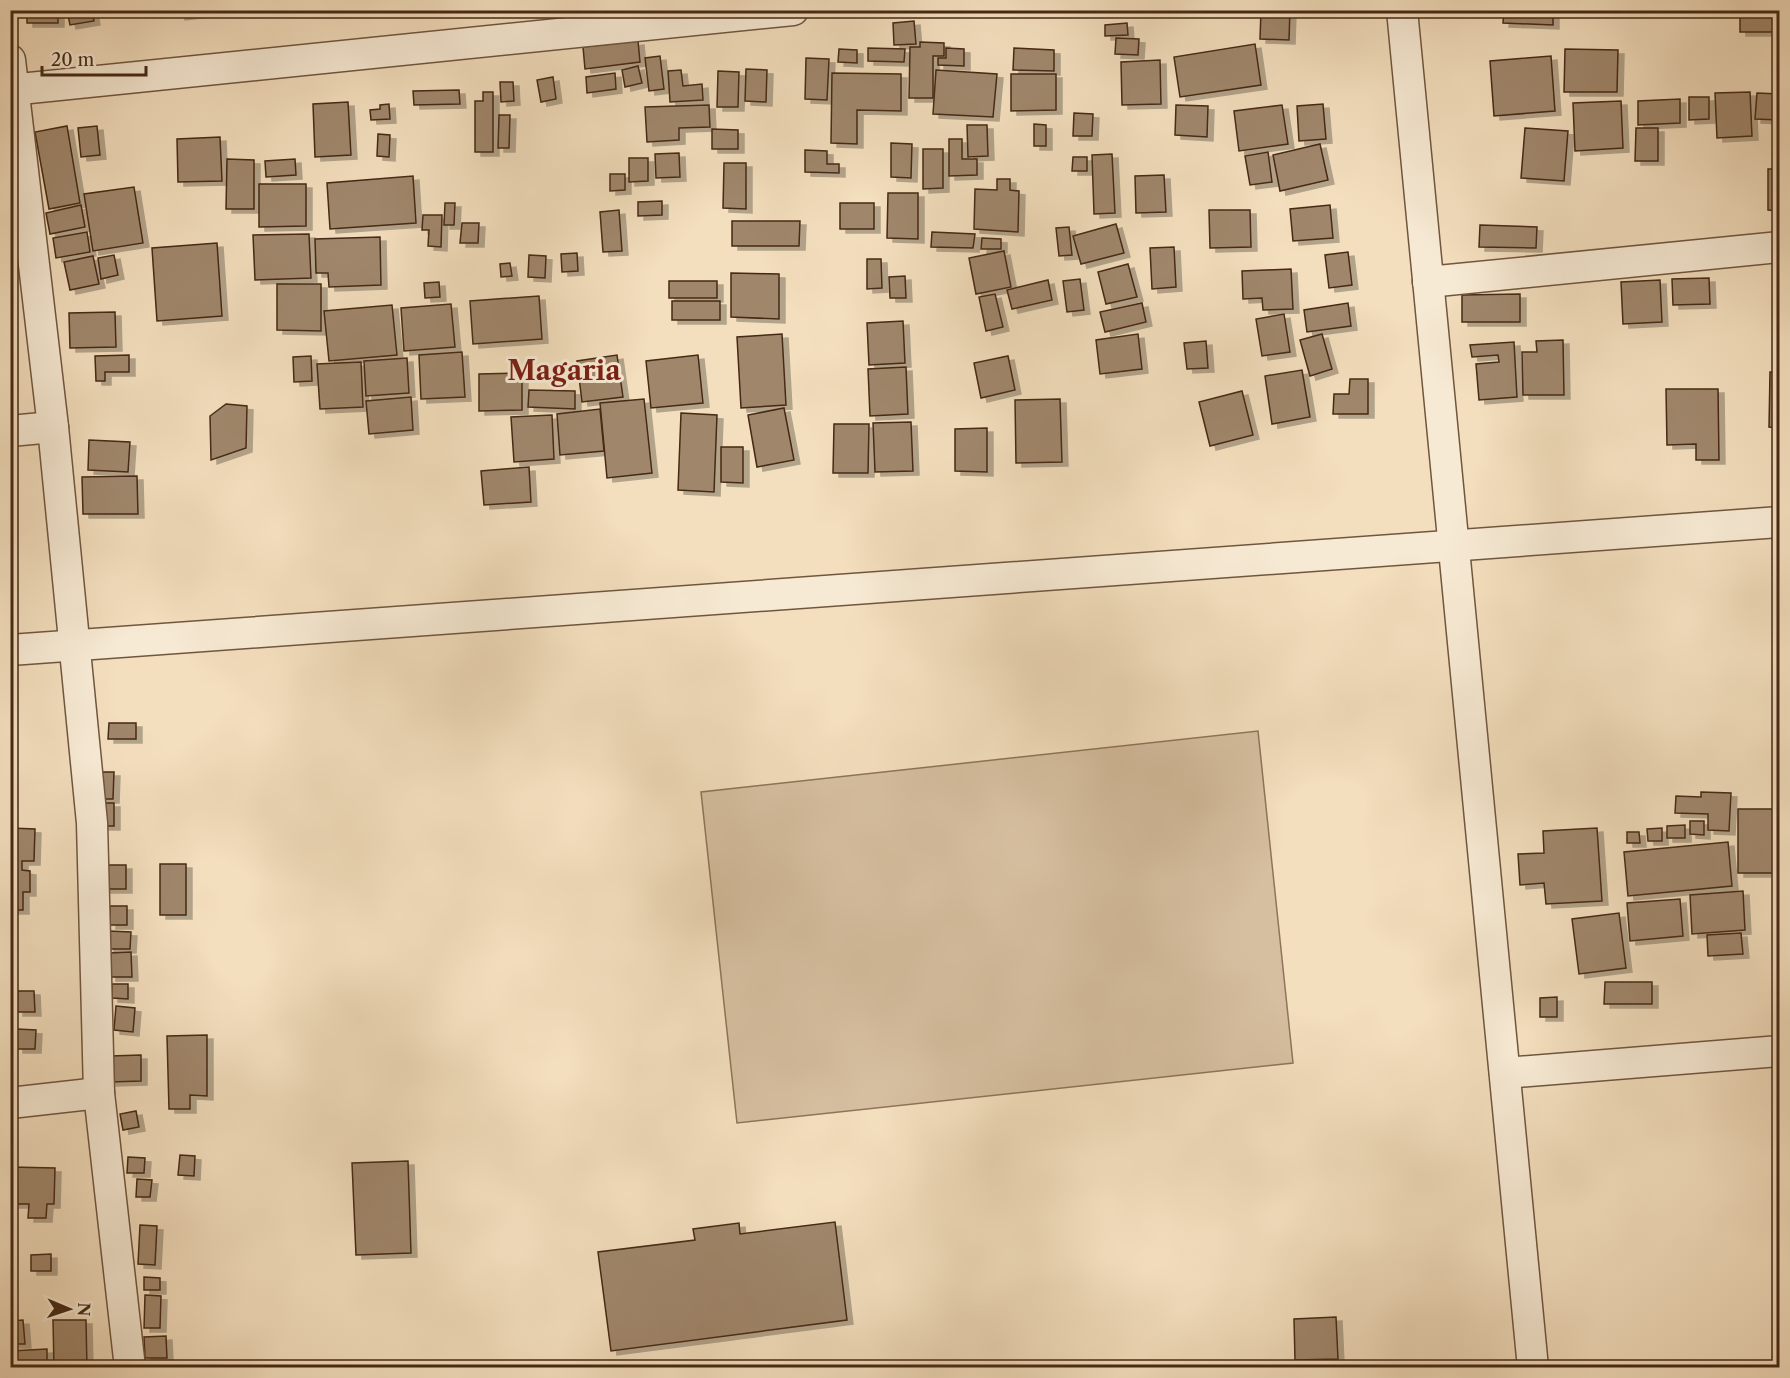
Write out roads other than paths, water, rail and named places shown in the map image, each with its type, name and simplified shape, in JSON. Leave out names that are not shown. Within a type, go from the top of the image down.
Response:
[{"type":"street","points":[[12,90],[612,20],[793,10]]},
{"type":"street","points":[[1402,10],[1533,1368]]},
{"type":"street","points":[[10,60],[53,427],[92,822],[99,1093],[130,1368]]},
{"type":"street","points":[[1428,282],[1779,247]]},
{"type":"street","points":[[10,431],[53,427]]},
{"type":"street","points":[[10,650],[1779,522]]},
{"type":"street","points":[[1505,1073],[1779,1051]]},
{"type":"street","points":[[10,1103],[99,1093]]},
{"type":"district","name":"Magaria","points":[[564,371]]}]
